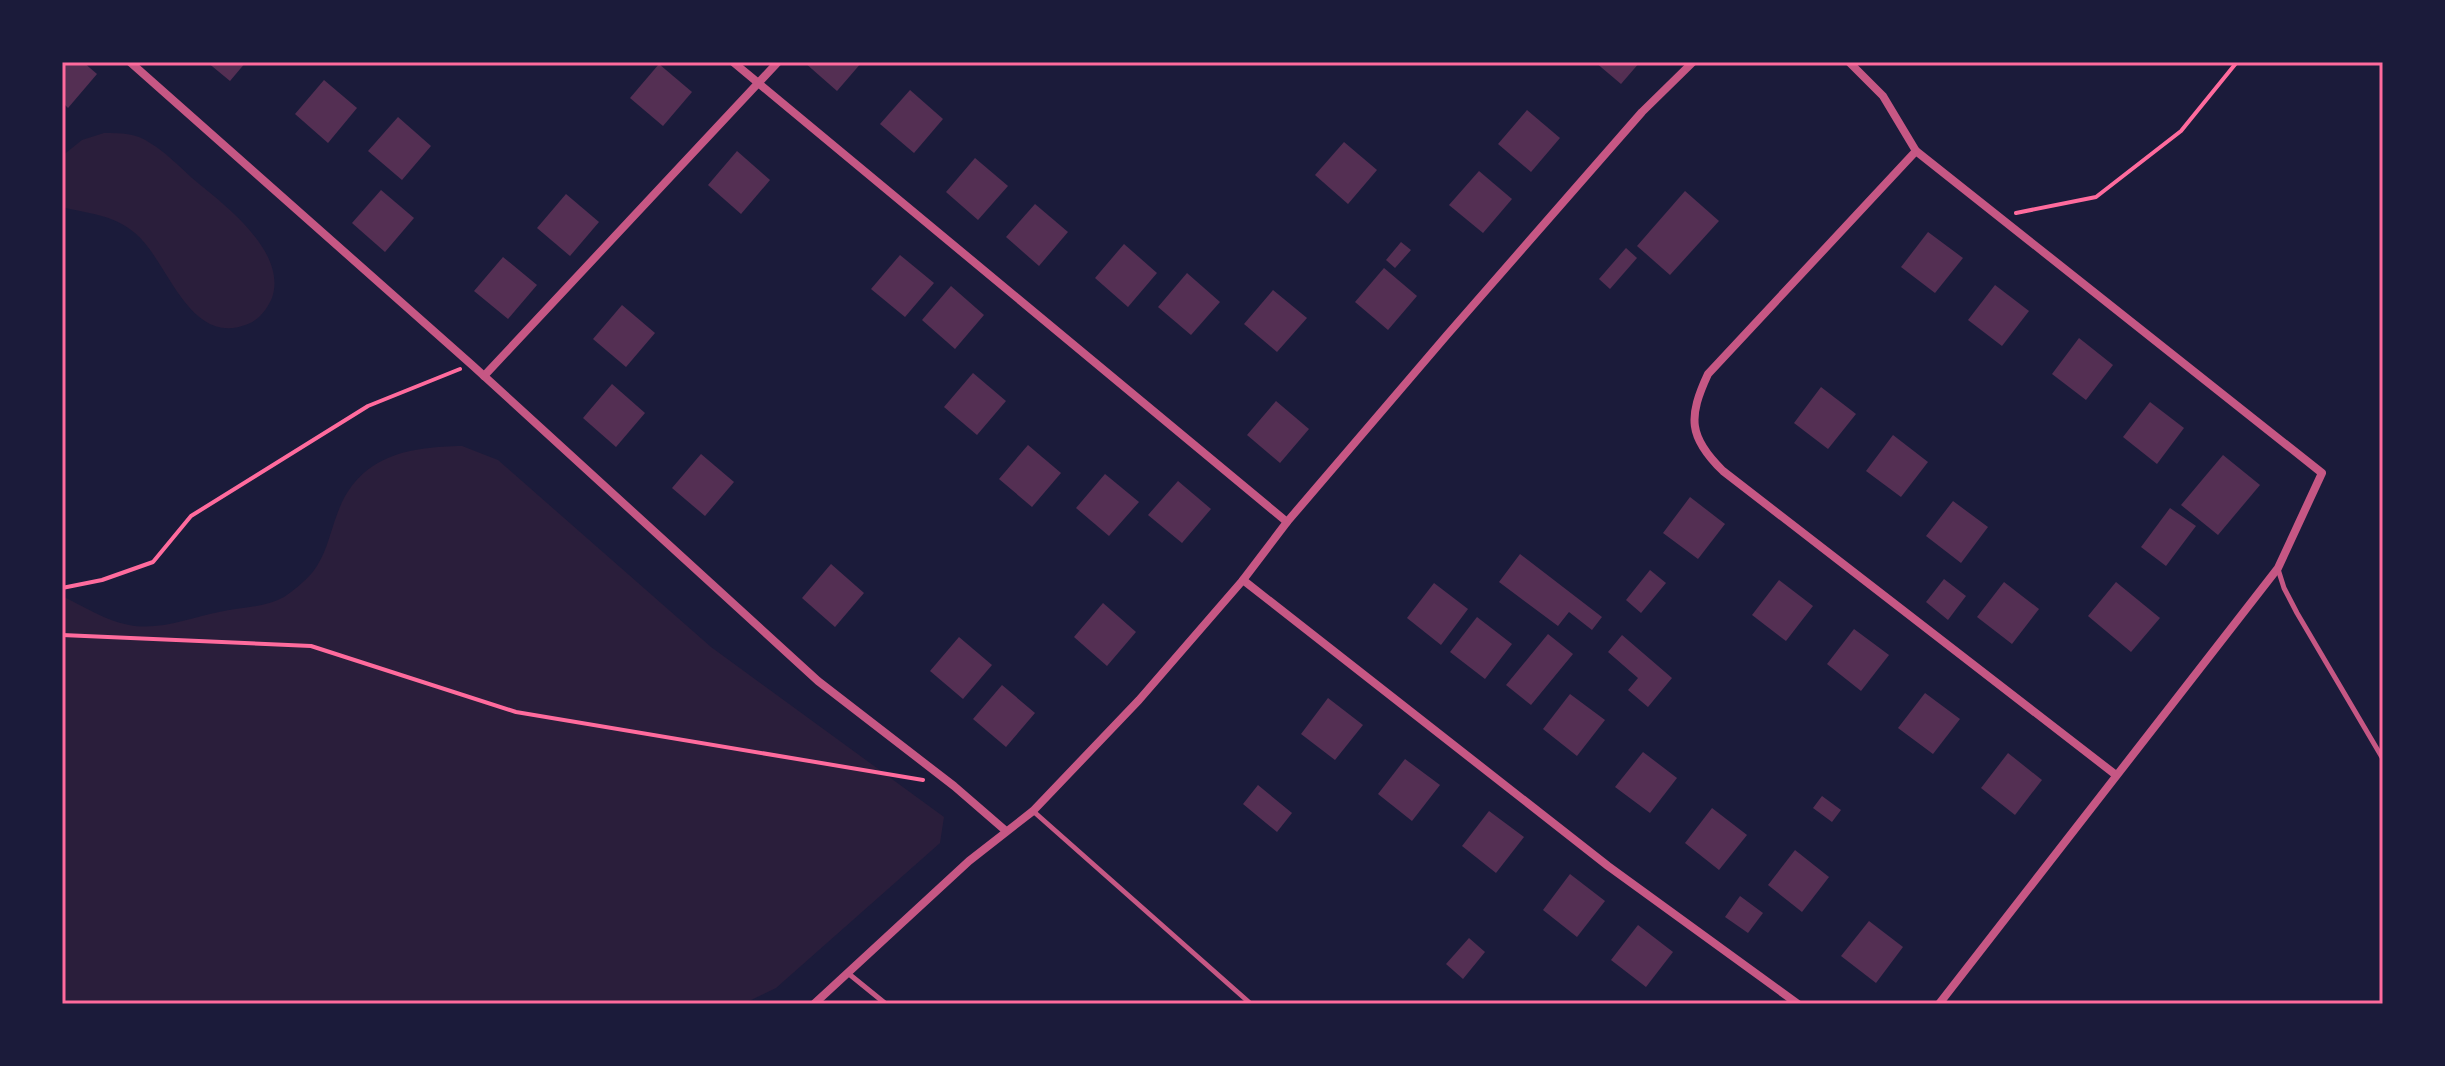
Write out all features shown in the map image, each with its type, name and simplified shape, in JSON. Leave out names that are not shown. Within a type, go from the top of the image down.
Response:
[{"type":"street","points":[[130,62],[472,365],[818,681],[954,786],[1006,831]]},
{"type":"street","points":[[733,62],[1287,522]]},
{"type":"street","points":[[484,376],[778,62]]},
{"type":"street","points":[[814,1004],[969,861],[1033,811],[1139,700],[1243,580],[1287,522],[1642,112],[1693,62]]},
{"type":"street","points":[[1849,62],[1883,96],[1916,151],[2322,473],[2278,568],[2116,775],[1946,1002]]},
{"type":"street","points":[[1916,151],[1708,374],[1693,416],[1697,437],[1704,453],[1723,471],[2116,775]]},
{"type":"street","points":[[1243,580],[1608,866],[1798,1004]]},
{"type":"lane","points":[[2278,568],[2297,613],[2383,759]]},
{"type":"lane","points":[[1033,811],[1251,1004]]},
{"type":"lane","points":[[849,974],[886,1004]]},
{"type":"path","points":[[1998,216],[2096,197],[2181,131],[2237,62]]},
{"type":"path","points":[[62,588],[102,580],[153,562],[191,516],[368,406],[472,365]]},
{"type":"path","points":[[62,635],[311,646],[516,712],[923,780]]},
{"type":"shaded area","points":[[104,133],[134,135],[156,147],[249,230],[262,246],[274,280],[272,298],[256,319],[248,324],[227,328],[210,324],[182,298],[135,233],[109,218],[62,207],[62,156],[82,140]]},
{"type":"shaded area","points":[[462,446],[498,460],[711,647],[944,817],[940,843],[776,988],[743,1004],[62,1004],[62,596],[112,620],[140,626],[174,623],[276,601],[312,573],[325,549],[340,507],[362,475],[390,457],[407,452]]},
{"type":"building","points":[[62,62],[83,62],[97,74],[68,108],[62,102]]},
{"type":"building","points":[[207,62],[246,62],[230,81]]},
{"type":"building","points":[[804,62],[862,62],[837,91]]},
{"type":"building","points":[[1595,62],[1640,62],[1621,84]]},
{"type":"building","points":[[659,64],[692,92],[663,126],[630,98]]},
{"type":"building","points":[[324,80],[357,108],[328,143],[295,114]]},
{"type":"building","points":[[910,90],[943,119],[914,153],[880,124]]},
{"type":"building","points":[[1527,110],[1560,138],[1531,172],[1498,144]]},
{"type":"building","points":[[398,117],[431,146],[402,180],[368,151]]},
{"type":"building","points":[[1344,142],[1377,170],[1348,204],[1315,175]]},
{"type":"building","points":[[737,151],[770,180],[741,214],[708,185]]},
{"type":"building","points":[[975,158],[1008,186],[978,220],[946,192]]},
{"type":"building","points":[[1479,171],[1512,199],[1483,233],[1449,205]]},
{"type":"building","points":[[381,190],[414,218],[385,252],[352,223]]},
{"type":"building","points":[[1685,191],[1719,221],[1670,275],[1637,246]]},
{"type":"building","points":[[566,194],[599,222],[570,256],[537,228]]},
{"type":"building","points":[[1035,204],[1068,232],[1039,266],[1006,237]]},
{"type":"building","points":[[1928,232],[1963,258],[1935,293],[1901,267]]},
{"type":"building","points":[[1401,242],[1411,250],[1395,268],[1386,260]]},
{"type":"building","points":[[1124,244],[1157,273],[1128,307],[1095,278]]},
{"type":"building","points":[[1626,248],[1637,258],[1610,289],[1599,279]]},
{"type":"building","points":[[900,255],[934,283],[905,317],[871,289]]},
{"type":"building","points":[[503,257],[537,285],[508,319],[474,291]]},
{"type":"building","points":[[1384,268],[1417,296],[1388,330],[1355,302]]},
{"type":"building","points":[[1187,273],[1220,302],[1191,335],[1158,307]]},
{"type":"building","points":[[1995,285],[2029,311],[2002,346],[1968,320]]},
{"type":"building","points":[[951,286],[984,315],[955,349],[922,320]]},
{"type":"building","points":[[1273,290],[1307,318],[1277,352],[1244,324]]},
{"type":"building","points":[[622,305],[655,333],[626,367],[593,339]]},
{"type":"building","points":[[2079,338],[2113,365],[2086,400],[2052,374]]},
{"type":"building","points":[[973,373],[1006,401],[977,435],[944,407]]},
{"type":"building","points":[[612,384],[645,413],[616,447],[583,418]]},
{"type":"building","points":[[1821,387],[1856,414],[1828,449],[1794,423]]},
{"type":"building","points":[[1276,401],[1309,429],[1280,463],[1247,435]]},
{"type":"building","points":[[2150,402],[2184,428],[2157,464],[2123,437]]},
{"type":"building","points":[[1893,435],[1928,462],[1901,497],[1866,471]]},
{"type":"building","points":[[1028,445],[1061,473],[1032,507],[999,479]]},
{"type":"building","points":[[701,454],[734,482],[705,516],[672,488]]},
{"type":"building","points":[[2223,455],[2260,485],[2218,535],[2181,505]]},
{"type":"building","points":[[1105,474],[1139,502],[1109,536],[1076,508]]},
{"type":"building","points":[[1178,481],[1211,509],[1182,543],[1148,515]]},
{"type":"building","points":[[1690,497],[1725,524],[1698,559],[1663,533]]},
{"type":"building","points":[[1953,501],[1988,527],[1961,563],[1926,536]]},
{"type":"building","points":[[2170,508],[2196,526],[2166,566],[2141,547]]},
{"type":"building","points":[[1520,554],[1602,617],[1592,630],[1569,612],[1558,626],[1499,582]]},
{"type":"building","points":[[831,564],[864,593],[835,627],[802,598]]},
{"type":"building","points":[[1650,570],[1666,583],[1641,613],[1626,600]]},
{"type":"building","points":[[1944,579],[1966,596],[1948,620],[1926,602]]},
{"type":"building","points":[[1779,580],[1813,606],[1786,641],[1752,615]]},
{"type":"building","points":[[2004,582],[2039,609],[2012,644],[1977,617]]},
{"type":"building","points":[[2116,582],[2160,618],[2131,652],[2088,616]]},
{"type":"building","points":[[1434,583],[1468,609],[1441,645],[1407,618]]},
{"type":"building","points":[[1103,603],[1136,632],[1107,666],[1074,637]]},
{"type":"building","points":[[1477,617],[1512,644],[1485,679],[1450,652]]},
{"type":"building","points":[[1854,629],[1889,655],[1861,691],[1827,664]]},
{"type":"building","points":[[1548,634],[1573,654],[1531,705],[1506,685]]},
{"type":"building","points":[[1622,635],[1672,678],[1648,707],[1628,690],[1638,678],[1608,652]]},
{"type":"building","points":[[959,637],[992,665],[963,699],[930,671]]},
{"type":"building","points":[[1002,685],[1035,713],[1006,747],[973,719]]},
{"type":"building","points":[[1925,693],[1960,719],[1933,754],[1898,728]]},
{"type":"building","points":[[1570,694],[1605,720],[1577,756],[1543,729]]},
{"type":"building","points":[[1328,698],[1363,725],[1335,760],[1301,734]]},
{"type":"building","points":[[1643,752],[1677,778],[1650,813],[1615,787]]},
{"type":"building","points":[[2008,753],[2042,780],[2015,815],[1981,788]]},
{"type":"building","points":[[1405,759],[1440,785],[1412,821],[1378,794]]},
{"type":"building","points":[[1258,785],[1292,813],[1277,832],[1243,804]]},
{"type":"building","points":[[1822,796],[1841,810],[1832,822],[1813,808]]},
{"type":"building","points":[[1712,808],[1747,835],[1719,870],[1685,843]]},
{"type":"building","points":[[1489,811],[1524,837],[1496,873],[1462,846]]},
{"type":"building","points":[[1795,850],[1829,877],[1802,912],[1768,885]]},
{"type":"building","points":[[1570,874],[1605,901],[1577,937],[1543,910]]},
{"type":"building","points":[[1740,896],[1763,913],[1748,933],[1725,917]]},
{"type":"building","points":[[1869,921],[1903,947],[1876,983],[1841,956]]},
{"type":"building","points":[[1638,925],[1673,952],[1646,987],[1611,960]]},
{"type":"building","points":[[1469,938],[1485,952],[1463,979],[1446,964]]}]
